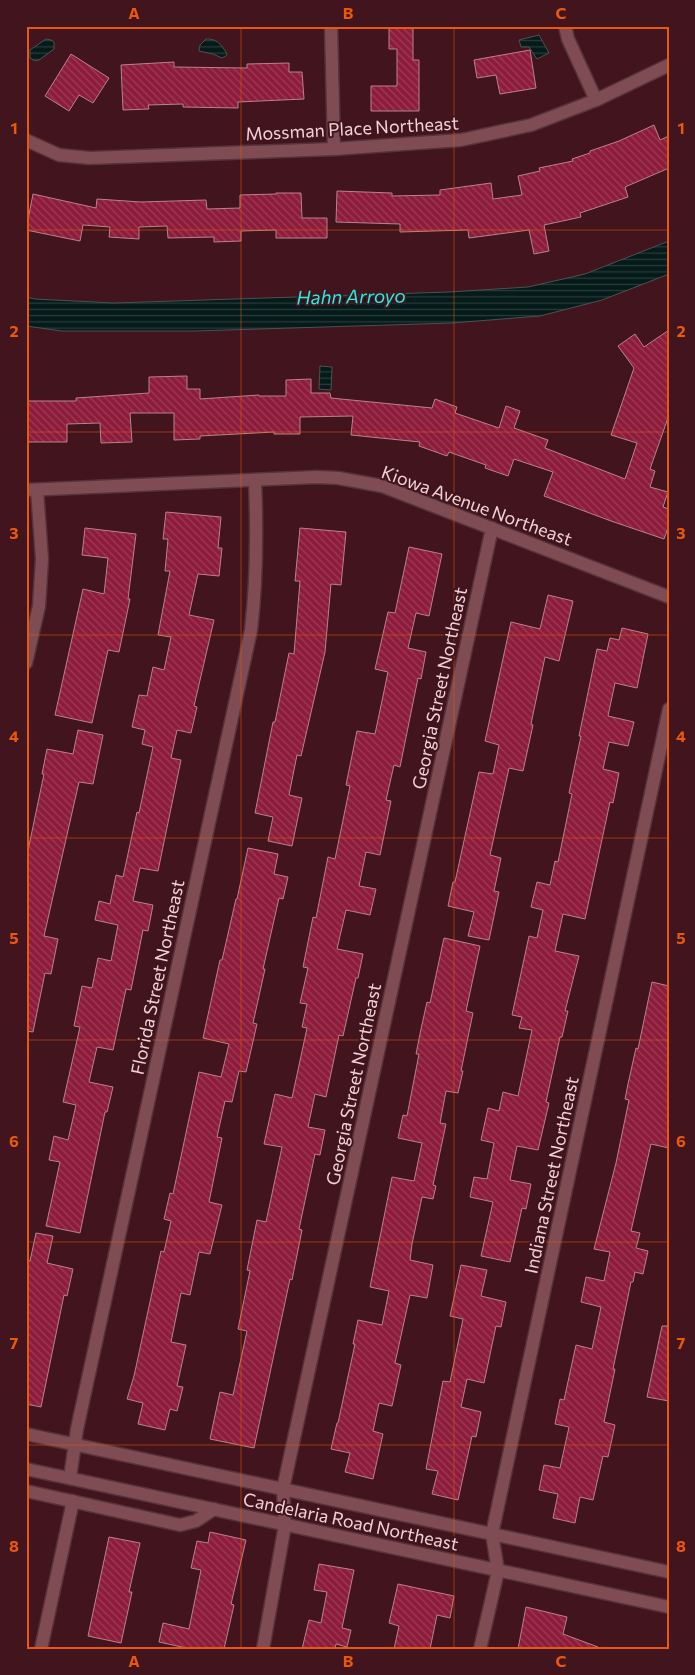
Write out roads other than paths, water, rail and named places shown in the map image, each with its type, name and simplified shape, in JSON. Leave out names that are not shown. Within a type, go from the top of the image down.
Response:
[{"type":"street","points":[[331,26],[334,149]]},
{"type":"street","points":[[565,26],[568,38],[596,100]]},
{"type":"street","name":"Mossman Place Northeast","points":[[26,140],[59,155],[90,158],[334,149],[461,140],[531,125],[596,100],[669,65]]},
{"type":"street","name":"Kiowa Avenue Northeast","points":[[31,490],[317,477],[338,478],[382,486],[669,597]]},
{"type":"street","name":"Florida Street Northeast","points":[[70,1478],[74,1444],[251,630],[257,547],[255,481]]},
{"type":"street","points":[[26,663],[39,606],[42,559],[31,490]]},
{"type":"street","name":"Georgia Street Northeast","points":[[263,1649],[285,1525],[283,1489],[492,528]]},
{"type":"street","name":"Indiana Street Northeast","points":[[480,1649],[498,1571],[492,1534],[669,709]]},
{"type":"street","name":"Candelaria Road Northeast","points":[[26,1434],[669,1572]]},
{"type":"street","name":"Candelaria Road Northeast","points":[[26,1469],[669,1607]]},
{"type":"street","points":[[26,1491],[180,1526],[196,1521],[214,1509]]},
{"type":"street","points":[[41,1649],[73,1501]]},
{"type":"water","points":[[539,35],[549,53],[537,59],[529,47],[521,47],[519,40]]},
{"type":"water","points":[[46,39],[54,42],[54,49],[39,60],[35,61],[30,58],[30,50]]},
{"type":"water","points":[[206,39],[218,43],[227,54],[226,56],[222,58],[199,51],[200,45]]},
{"type":"water","name":"Hahn Arroyo","points":[[669,241],[669,274],[602,300],[540,316],[452,323],[195,331],[62,331],[26,326],[26,297],[113,303],[449,292],[528,287],[585,274]]},
{"type":"water","points":[[320,366],[332,367],[331,390],[319,389]]}]
